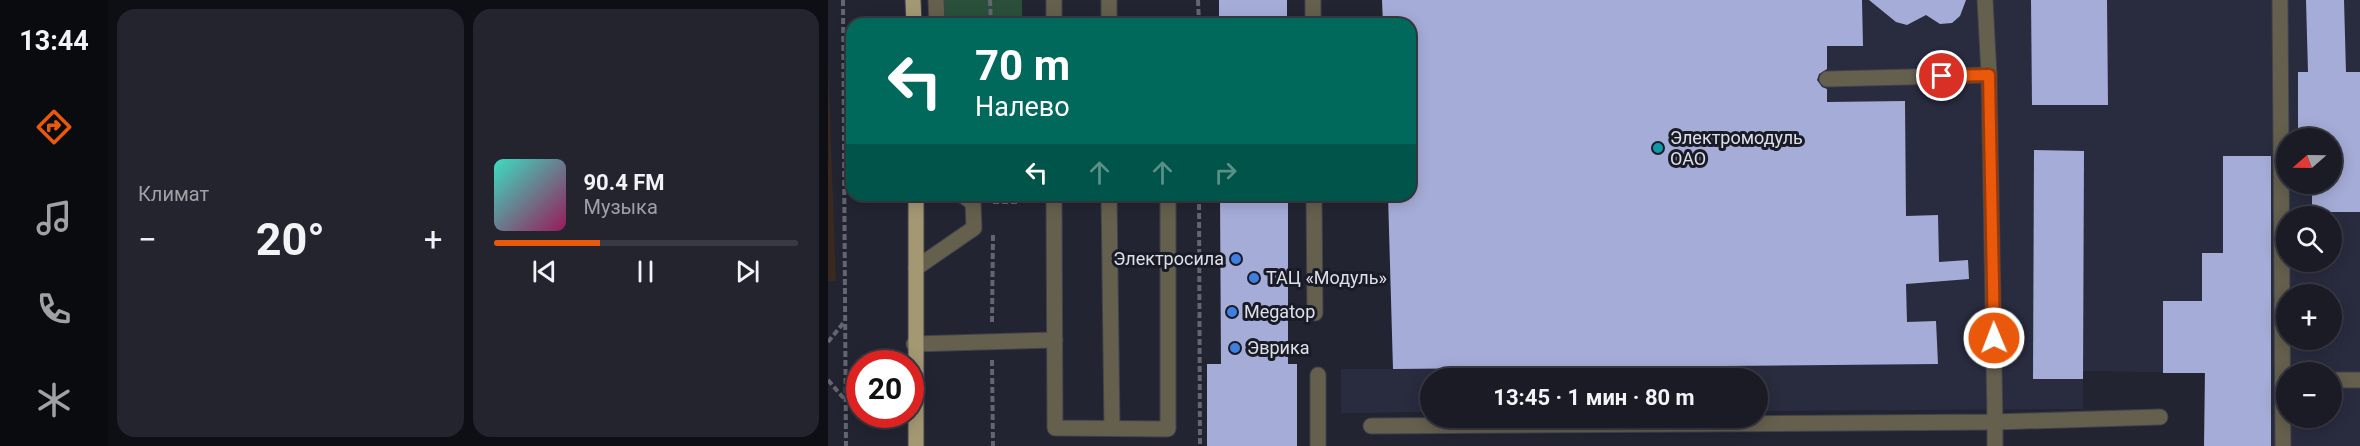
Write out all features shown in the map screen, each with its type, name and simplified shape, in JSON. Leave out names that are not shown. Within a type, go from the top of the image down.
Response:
[{"type":"main road","points":[[913,0],[914,18]]},
{"type":"main road","points":[[915,201],[916,446]]},
{"type":"lane","points":[[936,0],[937,18]]},
{"type":"lane","points":[[1054,0],[1054,18]]},
{"type":"lane","points":[[1108,0],[1109,18]]},
{"type":"lane","points":[[1313,0],[1313,18]]},
{"type":"lane","points":[[1985,0],[1989,75],[1995,446]]},
{"type":"lane","points":[[2280,0],[2285,362]]},
{"type":"lane","points":[[1827,79],[1989,75]]},
{"type":"lane","points":[[916,268],[974,228],[973,203],[970,201]]},
{"type":"lane","points":[[1054,201],[1055,428],[1168,429],[1168,201]]},
{"type":"lane","points":[[1109,201],[1112,428]]},
{"type":"lane","points":[[1314,201],[1315,313]]},
{"type":"lane","points":[[915,344],[1055,340]]},
{"type":"lane","points":[[1318,375],[1318,446]]},
{"type":"lane","points":[[2342,380],[2360,380]]},
{"type":"lane","points":[[1371,426],[1995,422],[2160,417]]},
{"type":"lane","points":[[2283,446],[2284,428]]},
{"type":"path","points":[[843,0],[846,350]]},
{"type":"path","points":[[990,0],[990,18]]},
{"type":"path","points":[[1198,0],[1198,18]]},
{"type":"path","points":[[1199,201],[1200,446]]},
{"type":"path","points":[[993,202],[1020,202]]},
{"type":"path","points":[[828,342],[846,320]]},
{"type":"path","points":[[828,380],[846,401]]},
{"type":"path","points":[[846,428],[846,446]]},
{"type":"shaded area","points":[[1382,0],[2360,0],[2360,446],[2204,446],[2204,373],[2083,371],[2083,409],[1768,411],[1768,368],[1420,368],[1420,412],[1341,413],[1341,369],[1393,369],[1388,201],[1416,201],[1416,18],[1383,18]]},
{"type":"shaded area","points":[[828,61],[836,281],[828,281]]},
{"type":"green space","points":[[944,0],[1022,0],[1022,18],[944,18]]},
{"type":"building","points":[[1219,0],[1287,0],[1287,18],[1219,18]]},
{"type":"building","name":"Электромодуль ОАО","points":[[1382,0],[1862,0],[1863,46],[1827,46],[1827,69],[1819,74],[1817,80],[1822,87],[1827,89],[1827,102],[1905,101],[1906,216],[1938,215],[1939,262],[1968,260],[1969,279],[1906,284],[1907,322],[1936,321],[1938,364],[1393,369],[1388,201],[1416,201],[1416,18],[1383,18]]},
{"type":"building","points":[[1869,0],[1966,0],[1960,16],[1952,23],[1940,24],[1926,15],[1907,25],[1896,22]]},
{"type":"building","points":[[2031,0],[2107,0],[2108,105],[2032,105]]},
{"type":"building","points":[[2306,0],[2344,0],[2346,72],[2360,72],[2360,212],[2342,212],[2342,206],[2312,206],[2312,194],[2342,194],[2342,128],[2298,128],[2298,72],[2308,72]]},
{"type":"building","points":[[2034,150],[2084,151],[2083,379],[2033,379]]},
{"type":"building","points":[[2223,156],[2271,156],[2271,446],[2204,446],[2205,373],[2163,373],[2163,301],[2202,301],[2202,253],[2223,253]]},
{"type":"building","points":[[1220,201],[1288,201],[1288,364],[1297,364],[1297,446],[1207,446],[1207,364],[1221,364]]},
{"type":"place","name":"Электромодуль ОАО","points":[[1658,148]]},
{"type":"place","name":"Электросила","points":[[1236,259]]},
{"type":"place","name":"ТАЦ «Модуль»","points":[[1254,278]]},
{"type":"place","name":"Megatop","points":[[1232,312]]},
{"type":"place","name":"Эврика","points":[[1235,348]]},
{"type":"route","points":[[1942,76],[1989,75],[1994,338]]}]
